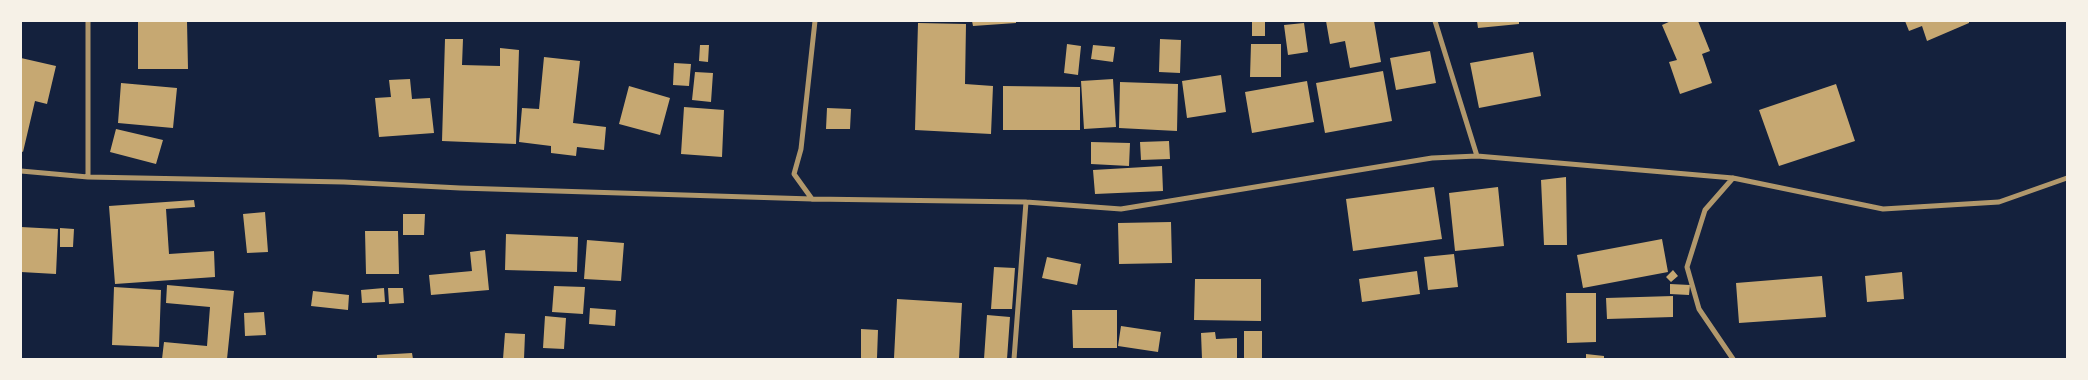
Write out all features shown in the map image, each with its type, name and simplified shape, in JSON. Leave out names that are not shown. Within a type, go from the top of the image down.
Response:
[{"type":"street","points":[[88,21],[88,177]]},
{"type":"street","points":[[812,199],[794,174],[801,149],[815,21]]},
{"type":"street","points":[[1435,21],[1477,156]]},
{"type":"street","points":[[21,171],[88,177],[344,182],[460,188],[812,199],[1026,202],[1121,209],[1432,158],[1477,156],[1733,178],[1883,209],[1999,202],[2067,178]]},
{"type":"street","points":[[1733,178],[1705,210],[1687,267],[1699,310],[1733,359]]},
{"type":"street","points":[[1014,359],[1026,202]]},
{"type":"building","points":[[138,21],[187,21],[188,69],[138,69]]},
{"type":"building","points":[[972,21],[1016,21],[1016,23],[973,26]]},
{"type":"building","points":[[1252,21],[1265,21],[1265,36],[1252,36]]},
{"type":"building","points":[[1326,21],[1374,21],[1381,62],[1350,68],[1345,41],[1330,44]]},
{"type":"building","points":[[1477,21],[1519,21],[1519,24],[1478,28]]},
{"type":"building","points":[[1671,21],[1698,21],[1710,51],[1702,54],[1712,83],[1680,94],[1669,62],[1677,60],[1662,25]]},
{"type":"building","points":[[1905,21],[1969,21],[1969,23],[1927,41],[1922,26],[1909,31]]},
{"type":"building","points":[[918,23],[966,24],[965,84],[993,86],[991,134],[915,130]]},
{"type":"building","points":[[1304,23],[1308,52],[1288,55],[1284,25]]},
{"type":"building","points":[[445,39],[463,39],[462,65],[500,66],[500,48],[519,50],[516,144],[442,141]]},
{"type":"building","points":[[1160,39],[1181,40],[1180,73],[1159,72]]},
{"type":"building","points":[[1067,44],[1081,46],[1078,75],[1064,73]]},
{"type":"building","points":[[1251,44],[1281,44],[1281,77],[1250,77]]},
{"type":"building","points":[[700,45],[709,45],[708,62],[699,61]]},
{"type":"building","points":[[1093,45],[1115,47],[1113,62],[1091,59]]},
{"type":"building","points":[[1430,51],[1436,83],[1396,90],[1390,58]]},
{"type":"building","points":[[1533,52],[1541,96],[1479,108],[1470,63]]},
{"type":"building","points":[[544,57],[580,61],[573,123],[606,127],[604,150],[577,147],[576,156],[551,153],[551,146],[519,142],[522,108],[539,109]]},
{"type":"building","points":[[21,58],[56,66],[47,104],[35,101],[23,152],[21,151]]},
{"type":"building","points":[[674,63],[691,64],[689,86],[673,85]]},
{"type":"building","points":[[1383,71],[1392,121],[1325,133],[1316,83]]},
{"type":"building","points":[[695,72],[713,73],[711,102],[692,100]]},
{"type":"building","points":[[1221,75],[1226,112],[1187,118],[1182,81]]},
{"type":"building","points":[[410,79],[412,99],[430,98],[434,133],[379,137],[375,98],[391,97],[389,80]]},
{"type":"building","points":[[1113,79],[1116,127],[1084,129],[1081,81]]},
{"type":"building","points":[[1307,81],[1314,122],[1252,133],[1245,92]]},
{"type":"building","points":[[1120,82],[1178,84],[1177,131],[1119,128]]},
{"type":"building","points":[[121,83],[177,88],[173,128],[118,123]]},
{"type":"building","points":[[1836,84],[1855,141],[1779,166],[1759,110]]},
{"type":"building","points":[[629,86],[670,98],[660,135],[619,124]]},
{"type":"building","points":[[1003,86],[1080,87],[1080,130],[1003,130]]},
{"type":"building","points":[[684,107],[724,110],[722,157],[681,154]]},
{"type":"building","points":[[827,108],[851,109],[850,129],[826,129]]},
{"type":"building","points":[[116,129],[163,140],[156,164],[110,152]]},
{"type":"building","points":[[1169,141],[1170,159],[1141,160],[1140,142]]},
{"type":"building","points":[[1091,142],[1130,143],[1129,166],[1091,164]]},
{"type":"building","points":[[1162,166],[1163,191],[1095,194],[1093,170]]},
{"type":"building","points":[[1566,177],[1567,245],[1544,245],[1541,180]]},
{"type":"building","points":[[1434,187],[1442,239],[1353,251],[1346,199]]},
{"type":"building","points":[[1498,187],[1504,246],[1455,251],[1449,193]]},
{"type":"building","points":[[194,200],[195,207],[166,209],[169,254],[214,251],[215,277],[115,284],[109,206]]},
{"type":"building","points":[[265,212],[268,252],[247,253],[243,214]]},
{"type":"building","points":[[403,214],[425,214],[424,235],[403,235]]},
{"type":"building","points":[[1171,222],[1172,263],[1119,264],[1118,223]]},
{"type":"building","points":[[21,227],[58,229],[56,274],[21,272]]},
{"type":"building","points":[[60,228],[74,229],[73,247],[60,247]]},
{"type":"building","points":[[365,231],[398,231],[399,274],[366,274]]},
{"type":"building","points":[[506,234],[578,237],[577,272],[505,270]]},
{"type":"building","points":[[1662,239],[1668,272],[1583,288],[1577,255]]},
{"type":"building","points":[[587,240],[624,243],[621,281],[584,279]]},
{"type":"building","points":[[485,250],[489,290],[431,295],[429,275],[472,271],[470,252]]},
{"type":"building","points":[[1454,254],[1458,287],[1428,290],[1424,257]]},
{"type":"building","points":[[1047,257],[1081,264],[1077,285],[1042,278]]},
{"type":"building","points":[[994,267],[1015,268],[1012,309],[991,309]]},
{"type":"building","points":[[1673,270],[1678,276],[1671,282],[1666,277]]},
{"type":"building","points":[[1417,271],[1420,294],[1362,302],[1359,279]]},
{"type":"building","points":[[1902,272],[1904,299],[1867,302],[1865,276]]},
{"type":"building","points":[[1822,276],[1826,317],[1739,323],[1736,283]]},
{"type":"building","points":[[1195,279],[1261,279],[1261,321],[1194,320]]},
{"type":"building","points":[[1670,284],[1690,285],[1689,295],[1670,294]]},
{"type":"building","points":[[167,285],[234,291],[227,359],[162,359],[164,342],[207,346],[210,307],[166,303]]},
{"type":"building","points":[[554,286],[585,287],[583,314],[552,312]]},
{"type":"building","points":[[114,287],[161,290],[159,347],[112,345]]},
{"type":"building","points":[[384,288],[385,302],[362,303],[361,290]]},
{"type":"building","points":[[388,288],[403,288],[404,303],[389,304]]},
{"type":"building","points":[[313,291],[349,295],[348,310],[311,306]]},
{"type":"building","points":[[1566,293],[1596,293],[1596,342],[1567,343]]},
{"type":"building","points":[[1673,296],[1673,317],[1607,319],[1606,298]]},
{"type":"building","points":[[897,299],[962,303],[959,359],[894,358]]},
{"type":"building","points":[[590,308],[616,310],[615,326],[589,324]]},
{"type":"building","points":[[1072,310],[1117,310],[1117,348],[1073,348]]},
{"type":"building","points":[[264,312],[266,335],[245,336],[244,313]]},
{"type":"building","points":[[987,315],[1010,317],[1007,359],[984,359]]},
{"type":"building","points":[[545,316],[566,318],[564,349],[543,348]]},
{"type":"building","points":[[1121,326],[1161,332],[1158,352],[1118,346]]},
{"type":"building","points":[[861,329],[878,330],[877,358],[861,358]]},
{"type":"building","points":[[1244,331],[1262,331],[1262,359],[1244,359]]},
{"type":"building","points":[[1215,332],[1216,339],[1237,338],[1237,359],[1202,359],[1201,333]]},
{"type":"building","points":[[505,333],[525,334],[524,359],[503,359]]},
{"type":"building","points":[[412,353],[413,359],[377,359],[377,355]]},
{"type":"building","points":[[1586,354],[1604,356],[1604,359],[1586,359]]}]
